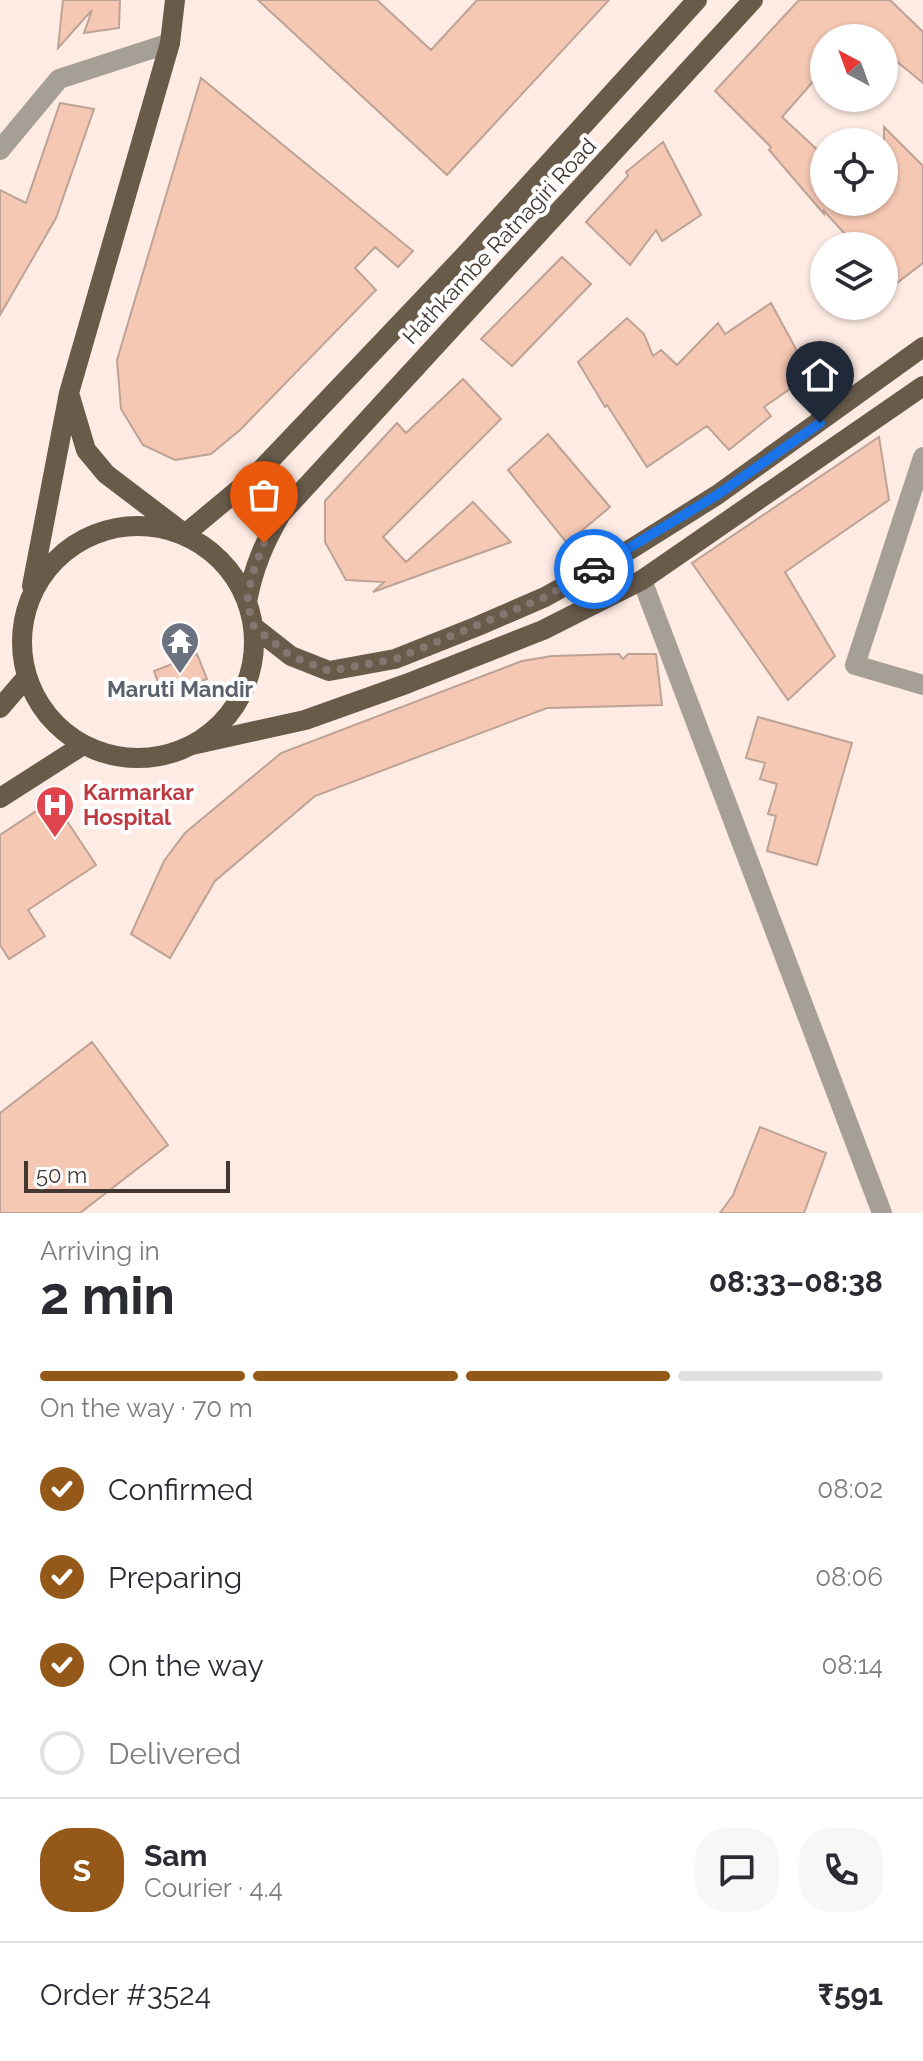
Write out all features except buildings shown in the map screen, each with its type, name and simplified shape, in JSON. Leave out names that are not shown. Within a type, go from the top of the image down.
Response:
[{"type":"main road","points":[[175,0],[170,43],[69,393],[22,627],[25,679],[49,719],[83,745],[106,754],[135,758],[165,755],[192,745],[305,720],[543,630],[642,580],[923,386]]},
{"type":"main road","points":[[185,534],[256,475],[467,253],[697,0]]},
{"type":"main road","name":"Hathkambe Ratnagiri Road","points":[[247,602],[256,564],[281,514],[753,0]]},
{"type":"main road","points":[[254,627],[291,656],[329,671],[395,659],[478,626],[545,597],[643,541],[730,486],[923,347]]},
{"type":"main road","points":[[69,393],[86,450],[106,474],[211,551],[235,574],[247,602],[254,627],[253,662],[241,695],[220,724],[192,745]]},
{"type":"main road","points":[[29,598],[49,567],[77,542],[112,528],[149,526],[185,534]]},
{"type":"main road","points":[[0,708],[25,679]]},
{"type":"main road","points":[[0,798],[83,745]]},
{"type":"street","points":[[0,150],[59,79],[170,43]]},
{"type":"street","points":[[923,457],[855,665],[923,685]]},
{"type":"street","points":[[642,580],[882,1213]]},
{"type":"way so far","points":[[264,543],[252,575],[247,602],[254,627],[291,656],[329,671],[395,659],[545,597],[594,569]]},
{"type":"place","name":"Maruti Mandir","points":[[180,675]]},
{"type":"place","name":"Karmarkar Hospital","points":[[55,839]]},
{"type":"route","points":[[594,569],[717,495],[820,423]]}]
